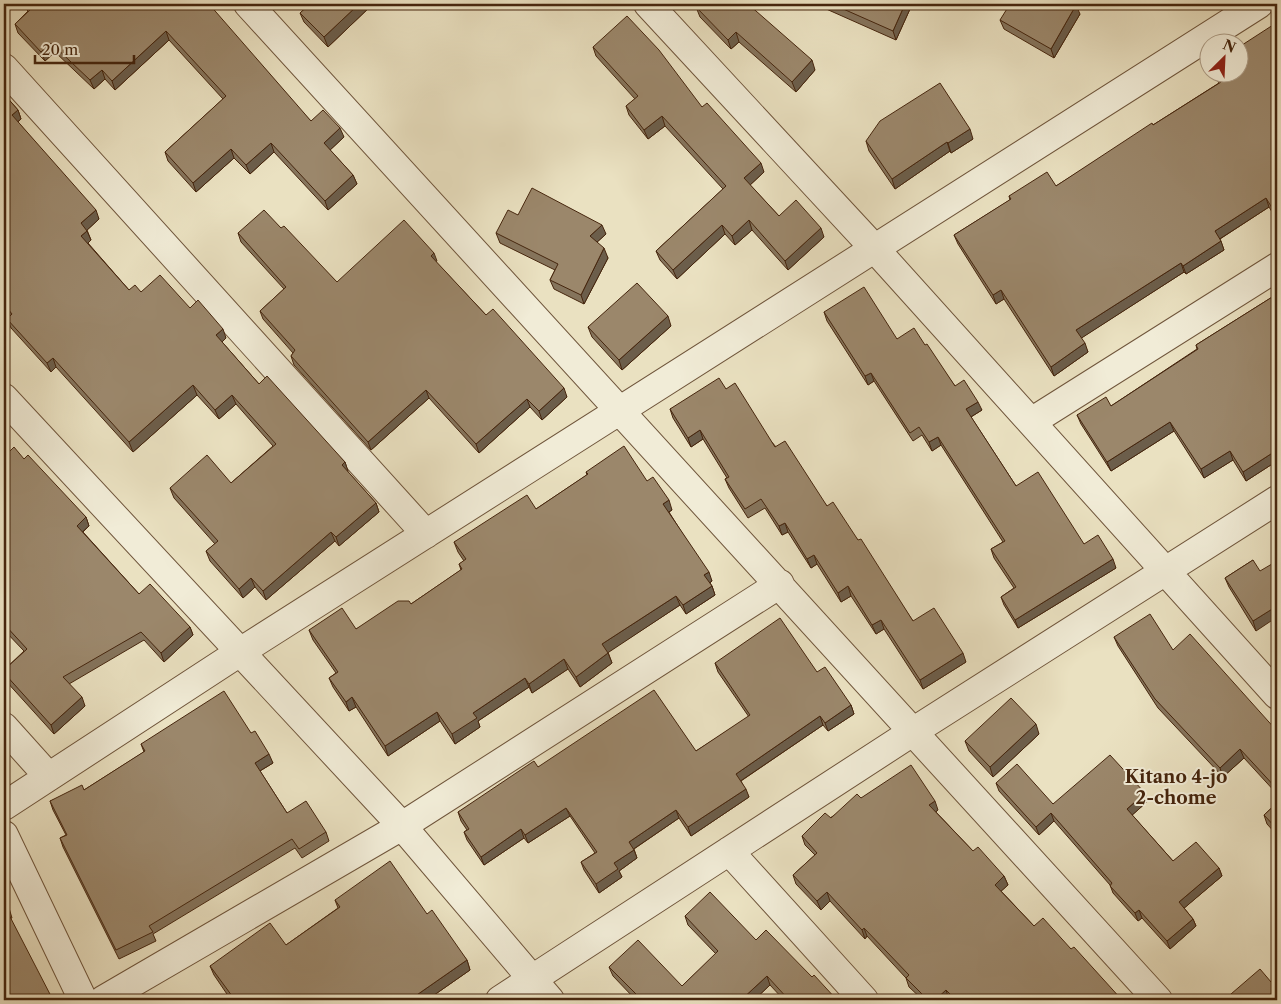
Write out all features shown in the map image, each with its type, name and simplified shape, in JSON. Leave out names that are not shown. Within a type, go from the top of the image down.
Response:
[{"type":"street","points":[[248,4],[780,584],[1158,1000]]},
{"type":"street","points":[[648,4],[874,248],[1277,695]]},
{"type":"street","points":[[4,806],[240,652],[1258,4]]},
{"type":"street","points":[[4,68],[426,534]]},
{"type":"street","points":[[1031,422],[1277,267]]},
{"type":"street","points":[[4,398],[402,826],[550,1000]]},
{"type":"street","points":[[500,1000],[914,731],[1277,500]]},
{"type":"street","points":[[103,1000],[402,826],[780,584]]},
{"type":"street","points":[[4,727],[48,776]]},
{"type":"street","points":[[4,835],[83,1000]]},
{"type":"street","points":[[729,851],[864,1000]]},
{"type":"building","points":[[26,4],[192,4],[197,9],[203,4],[209,4],[311,121],[323,110],[340,128],[324,143],[353,175],[325,201],[271,143],[246,165],[231,149],[193,183],[165,152],[226,96],[166,31],[112,81],[102,70],[90,80],[51,43],[41,52],[15,24],[31,9]]},
{"type":"building","points":[[310,4],[359,4],[324,37],[300,13]]},
{"type":"building","points":[[700,4],[748,4],[812,60],[792,82],[736,32],[728,40],[696,7]]},
{"type":"building","points":[[832,4],[905,4],[893,31]]},
{"type":"building","points":[[1010,4],[1076,5],[1051,49],[1000,20]]},
{"type":"building","points":[[627,16],[659,50],[702,107],[707,103],[761,163],[744,178],[779,216],[796,200],[821,228],[785,261],[749,220],[732,236],[722,225],[673,270],[656,251],[726,186],[662,116],[644,130],[626,106],[638,96],[593,47]]},
{"type":"building","points":[[1273,25],[1277,32],[1277,216],[1266,198],[1215,231],[1221,241],[1183,266],[1181,263],[1076,330],[1085,343],[1051,367],[1001,290],[993,295],[954,235],[1011,199],[1009,196],[1047,172],[1056,186],[1152,123],[1153,125],[1221,82],[1248,82],[1248,41]]},
{"type":"building","points":[[940,83],[970,129],[892,179],[866,141],[880,121]]},
{"type":"building","points":[[4,94],[18,110],[12,115],[96,210],[81,223],[87,231],[81,236],[129,290],[135,285],[141,292],[160,275],[190,308],[198,300],[223,329],[216,335],[259,384],[267,376],[345,462],[342,465],[376,503],[336,537],[331,532],[263,591],[251,578],[239,589],[206,551],[218,541],[170,488],[207,455],[231,483],[276,444],[232,395],[215,410],[193,385],[129,442],[53,358],[47,363],[7,319],[12,314],[4,304]]},
{"type":"building","points":[[532,188],[602,225],[590,236],[604,248],[581,295],[550,280],[558,264],[496,233],[508,210],[518,215]]},
{"type":"building","points":[[264,210],[281,228],[284,226],[337,282],[404,220],[434,253],[431,256],[486,315],[493,309],[564,388],[539,411],[527,399],[476,444],[426,390],[368,442],[291,356],[295,350],[260,311],[286,287],[238,233]]},
{"type":"building","points":[[637,283],[668,316],[619,360],[588,327]]},
{"type":"building","points":[[864,287],[897,339],[914,328],[955,386],[964,380],[978,402],[966,409],[1016,486],[1038,472],[1084,544],[1098,535],[1113,559],[1015,620],[1001,597],[1016,587],[991,549],[1005,541],[938,437],[929,442],[919,427],[910,433],[871,373],[865,376],[824,312]]},
{"type":"building","points":[[1277,294],[1277,450],[1243,472],[1230,451],[1201,469],[1170,422],[1107,462],[1077,415],[1106,397],[1111,406],[1198,349],[1196,345]]},
{"type":"building","points":[[719,378],[726,389],[735,383],[775,447],[785,441],[827,506],[833,502],[858,540],[861,539],[913,621],[934,608],[963,653],[920,680],[881,620],[872,625],[848,586],[838,593],[814,555],[807,559],[785,523],[779,526],[761,499],[745,509],[725,479],[729,477],[700,430],[688,438],[670,409]]},
{"type":"building","points":[[624,446],[647,481],[653,477],[669,500],[663,504],[709,572],[704,575],[712,586],[683,605],[676,596],[602,644],[608,653],[576,677],[564,659],[529,684],[525,678],[473,713],[477,718],[452,734],[437,712],[385,746],[352,697],[346,702],[329,678],[338,672],[309,630],[342,608],[356,629],[398,601],[409,601],[411,604],[462,569],[459,564],[466,559],[454,542],[527,495],[536,509],[588,474],[586,472]]},
{"type":"building","points":[[4,447],[8,453],[14,447],[24,459],[28,455],[86,517],[77,526],[139,594],[150,584],[190,627],[161,653],[141,632],[63,677],[82,697],[51,725],[4,673],[4,670],[27,649],[4,624]]},
{"type":"building","points":[[1253,560],[1260,571],[1277,561],[1277,606],[1253,621],[1225,578]]},
{"type":"building","points":[[1150,614],[1173,650],[1190,634],[1277,731],[1277,789],[1240,749],[1220,768],[1155,699],[1114,637]]},
{"type":"building","points":[[780,618],[817,672],[825,667],[851,705],[825,723],[820,716],[736,774],[746,789],[688,827],[676,810],[629,842],[634,850],[614,863],[618,869],[596,884],[581,862],[597,852],[566,808],[525,835],[521,829],[481,857],[464,832],[469,829],[458,812],[534,761],[538,767],[654,690],[696,751],[750,715],[715,663]]},
{"type":"building","points":[[224,691],[251,733],[255,731],[269,754],[255,763],[287,813],[306,801],[326,832],[299,849],[292,839],[149,926],[153,932],[116,950],[60,838],[67,835],[50,801],[82,785],[84,790],[145,751],[141,744]]},
{"type":"building","points":[[1011,698],[1036,724],[990,767],[965,741]]},
{"type":"building","points":[[1110,755],[1145,793],[1127,809],[1173,861],[1196,842],[1219,868],[1179,902],[1193,919],[1167,941],[1139,910],[1135,913],[1110,886],[1112,883],[1051,813],[1036,827],[996,783],[1017,764],[1053,804]]},
{"type":"building","points":[[911,765],[935,801],[929,805],[973,851],[978,847],[1004,876],[995,885],[1034,926],[1043,918],[1071,949],[1074,947],[1122,1000],[956,1000],[946,990],[935,1000],[928,1000],[906,978],[909,975],[864,928],[862,930],[827,892],[817,901],[793,875],[817,853],[802,836],[825,813],[831,818],[857,794],[861,798]]},
{"type":"building","points":[[1277,803],[1277,829],[1264,815]]},
{"type":"building","points":[[390,861],[427,914],[432,910],[467,960],[412,1000],[235,1000],[210,966],[270,923],[286,945],[340,907],[335,900]]},
{"type":"building","points":[[710,892],[756,940],[766,930],[812,977],[814,975],[837,1000],[789,1000],[767,976],[741,1000],[632,1000],[637,995],[609,967],[638,940],[682,986],[718,951],[685,916]]},
{"type":"building","points":[[4,898],[9,908],[6,909],[53,1000],[4,1000]]},
{"type":"building","points":[[1260,969],[1277,989],[1277,1000],[1224,1000]]},
{"type":"district","name":"Kitano 4-jo 2-chome","points":[[1176,788]]}]
